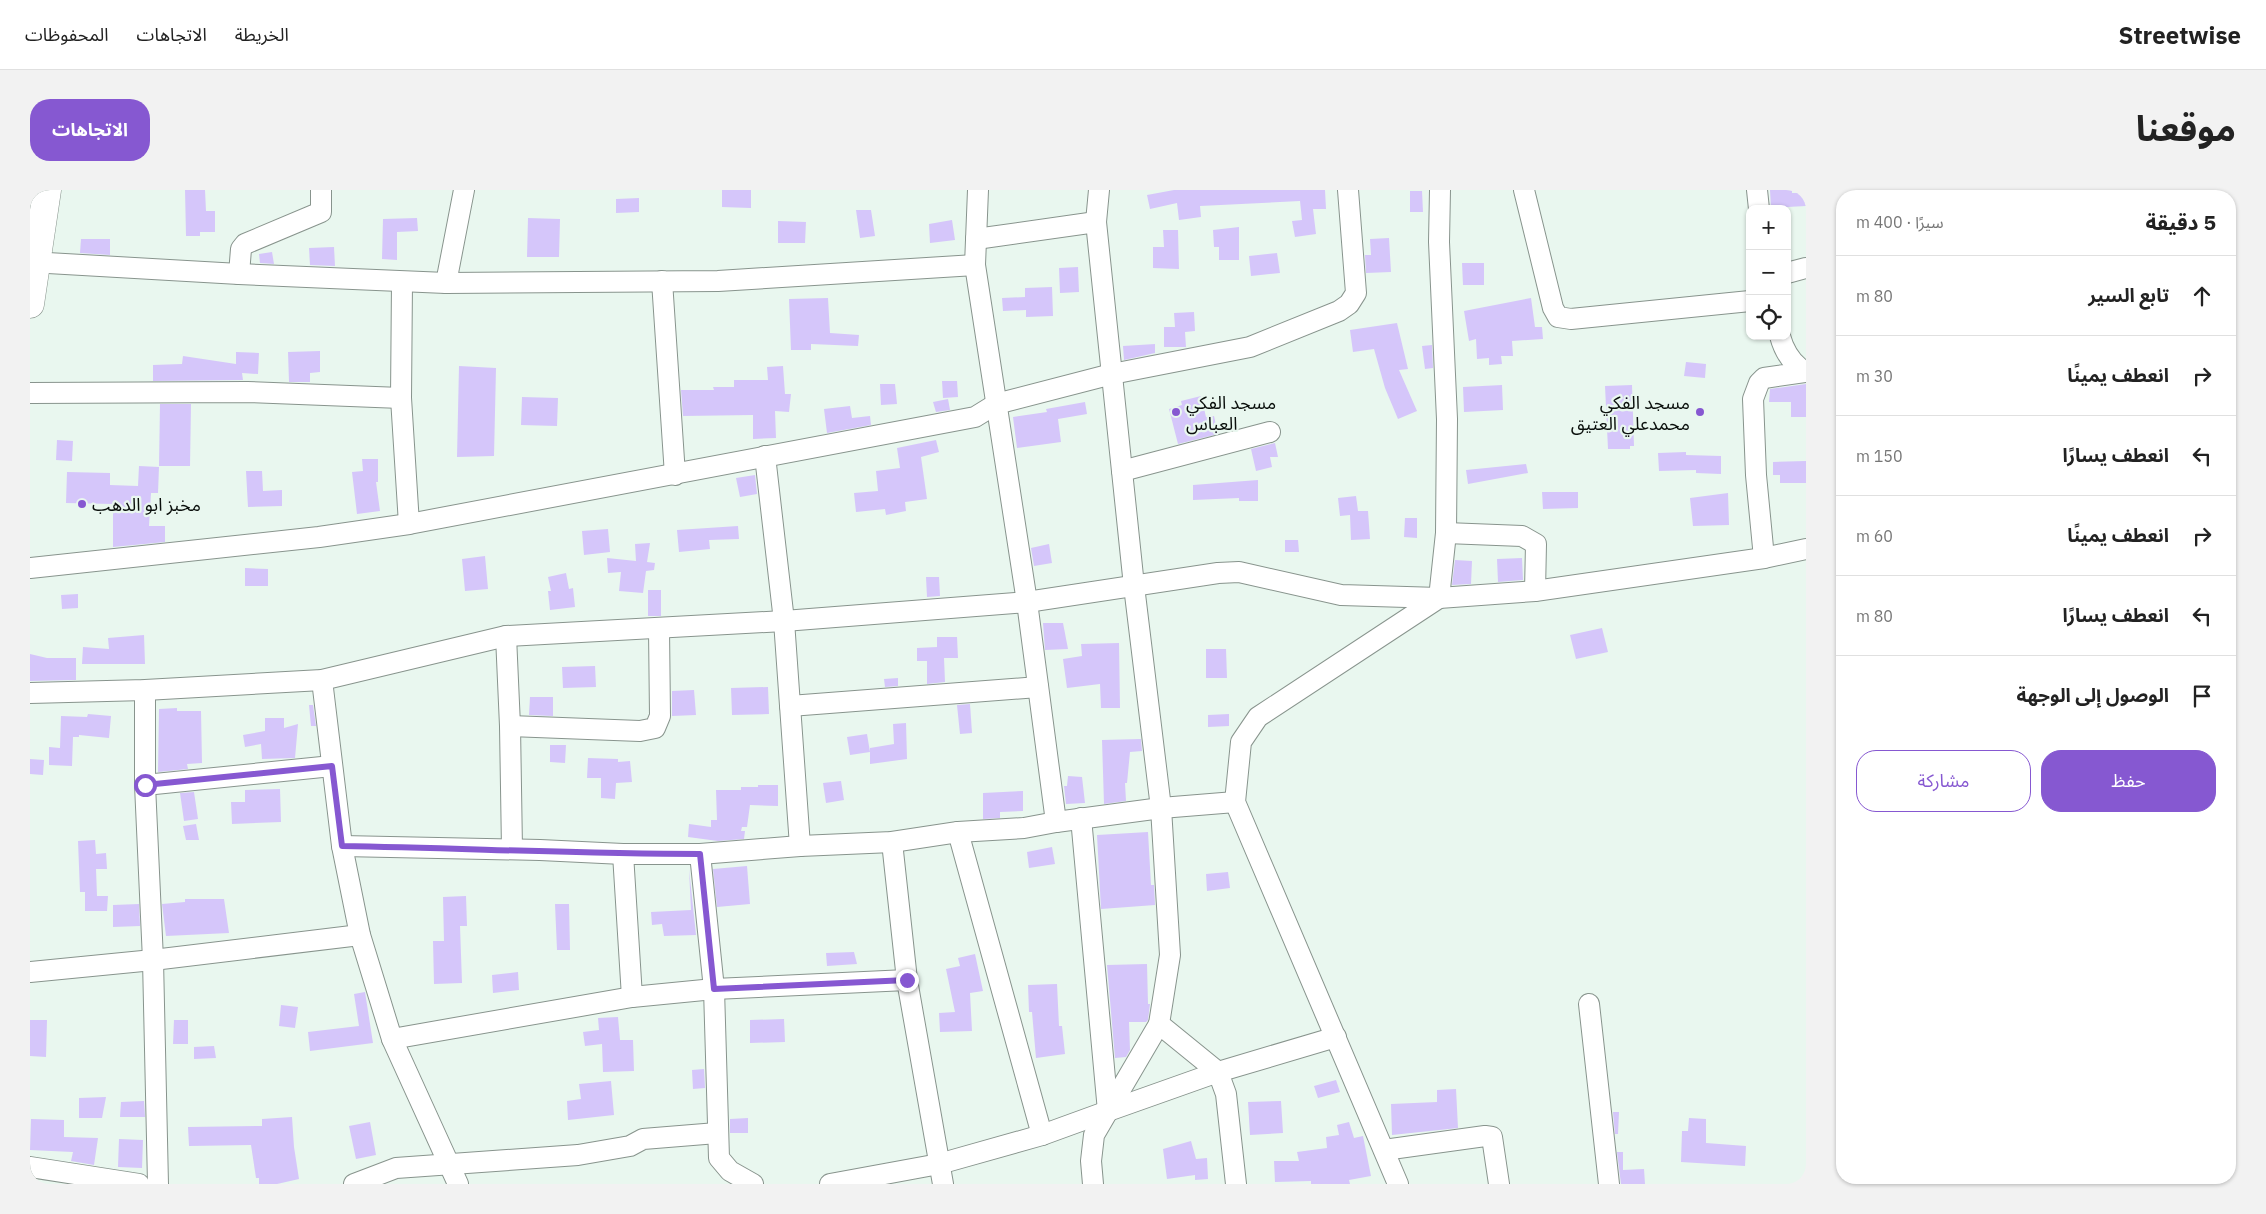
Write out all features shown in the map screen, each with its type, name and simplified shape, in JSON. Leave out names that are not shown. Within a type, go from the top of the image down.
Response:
[{"type":"main road","points":[[30,304],[32,262],[47,190]]},
{"type":"street","points":[[239,274],[241,249],[245,244],[320,212],[322,190]]},
{"type":"street","points":[[446,283],[464,190]]},
{"type":"street","points":[[978,190],[975,265],[1027,602],[1056,822]]},
{"type":"street","points":[[1093,1184],[1091,1161],[1094,1135],[1159,1024],[1170,955],[1162,808],[1134,586],[1096,222],[1099,190]]},
{"type":"street","points":[[30,568],[309,538],[409,524],[975,417],[996,404],[1112,374],[1250,347],[1339,311],[1350,304],[1356,293],[1348,190]]},
{"type":"street","points":[[1439,598],[1446,533],[1447,419],[1439,242],[1440,190]]},
{"type":"street","points":[[1524,190],[1553,308],[1558,317],[1570,320],[1746,301]]},
{"type":"street","points":[[1757,190],[1759,205]]},
{"type":"street","points":[[976,240],[1096,222]]},
{"type":"street","points":[[32,262],[446,283],[718,280],[975,265]]},
{"type":"street","points":[[1791,272],[1806,268]]},
{"type":"street","points":[[662,281],[675,475]]},
{"type":"street","points":[[402,282],[401,398],[409,524]]},
{"type":"street","points":[[1781,340],[1784,350],[1797,366],[1805,372]]},
{"type":"street","points":[[1764,558],[1756,475],[1753,399],[1759,383],[1764,378],[1805,372]]},
{"type":"street","points":[[30,393],[247,392],[401,398]]},
{"type":"street","points":[[1122,471],[1270,432]]},
{"type":"street","points":[[765,456],[784,621],[800,846]]},
{"type":"street","points":[[1446,533],[1522,536],[1531,540],[1536,544],[1535,591]]},
{"type":"street","points":[[30,693],[145,690],[322,680],[506,636],[784,621],[1027,602],[1218,573],[1240,572],[1341,595],[1439,598],[1535,591],[1764,558],[1806,549]]},
{"type":"street","points":[[1398,1184],[1235,802],[1241,742],[1258,717],[1439,598]]},
{"type":"street","points":[[510,726],[640,730],[655,728],[660,716],[659,629]]},
{"type":"street","points":[[506,636],[512,850]]},
{"type":"street","points":[[322,680],[342,846],[360,934],[392,1039],[458,1184]]},
{"type":"street","points":[[790,706],[1038,687]]},
{"type":"street","points":[[145,690],[145,785],[153,960],[158,1184]]},
{"type":"street","points":[[145,785],[332,766]]},
{"type":"street","points":[[342,846],[624,854],[700,854],[800,846],[892,842],[958,832],[1024,828],[1081,818],[1162,808],[1235,802]]},
{"type":"street","points":[[1081,818],[1108,1112]]},
{"type":"street","points":[[958,832],[1042,1135]]},
{"type":"street","points":[[892,842],[907,980],[943,1184]]},
{"type":"street","points":[[624,854],[632,997]]},
{"type":"street","points":[[700,854],[714,989],[719,1158],[730,1171],[753,1184]]},
{"type":"street","points":[[30,972],[153,960],[360,934]]},
{"type":"street","points":[[392,1039],[632,997],[714,989],[907,980]]},
{"type":"street","points":[[1590,1004],[1609,1184]]},
{"type":"street","points":[[1159,1024],[1218,1072],[1226,1094],[1236,1184]]},
{"type":"street","points":[[830,1184],[939,1164],[1042,1135],[1218,1072],[1336,1037]]},
{"type":"street","points":[[354,1184],[396,1168],[451,1166],[578,1155],[630,1146],[643,1139],[717,1133]]},
{"type":"street","points":[[1384,1150],[1485,1136],[1492,1137],[1499,1184]]},
{"type":"street","points":[[30,1167],[58,1178],[139,1184]]},
{"type":"building","points":[[185,190],[205,190],[206,211],[215,211],[215,232],[200,232],[200,236],[186,236]]},
{"type":"building","points":[[722,190],[751,190],[751,208],[722,207]]},
{"type":"building","points":[[1174,190],[1325,190],[1326,209],[1313,209],[1316,234],[1295,237],[1292,221],[1302,220],[1300,201],[1200,206],[1201,217],[1179,220],[1177,203],[1150,209],[1147,195]]},
{"type":"building","points":[[1770,190],[1792,190],[1792,193],[1806,193],[1806,206],[1771,205]]},
{"type":"building","points":[[1410,191],[1422,191],[1423,212],[1410,212]]},
{"type":"building","points":[[639,198],[639,212],[616,213],[616,199]]},
{"type":"building","points":[[856,210],[871,210],[875,236],[860,238]]},
{"type":"building","points":[[417,218],[418,231],[397,232],[397,260],[382,259],[383,219]]},
{"type":"building","points":[[528,218],[560,219],[559,257],[527,257]]},
{"type":"building","points":[[952,220],[955,240],[930,243],[929,224]]},
{"type":"building","points":[[778,221],[806,222],[805,243],[778,243]]},
{"type":"building","points":[[1239,227],[1239,260],[1219,260],[1219,247],[1214,247],[1213,230]]},
{"type":"building","points":[[1163,230],[1178,230],[1179,269],[1153,268],[1153,247],[1164,247]]},
{"type":"building","points":[[1389,238],[1391,272],[1366,273],[1365,255],[1371,255],[1370,239]]},
{"type":"building","points":[[81,239],[110,239],[110,255],[80,253]]},
{"type":"building","points":[[334,247],[335,266],[310,265],[309,248]]},
{"type":"building","points":[[272,252],[274,264],[260,263],[259,254]]},
{"type":"building","points":[[1277,253],[1280,273],[1251,276],[1249,256]]},
{"type":"building","points":[[1462,263],[1484,263],[1484,285],[1463,285]]},
{"type":"building","points":[[1078,267],[1079,292],[1060,293],[1059,268]]},
{"type":"building","points":[[1052,287],[1053,316],[1026,317],[1026,310],[1003,311],[1002,298],[1025,297],[1025,288]]},
{"type":"building","points":[[828,298],[830,333],[859,335],[858,346],[811,344],[811,350],[791,350],[789,299]]},
{"type":"building","points":[[1531,298],[1535,327],[1542,327],[1543,339],[1512,341],[1513,356],[1501,356],[1502,364],[1489,365],[1489,358],[1477,359],[1476,339],[1469,341],[1464,311]]},
{"type":"building","points":[[1194,312],[1195,331],[1185,332],[1186,347],[1164,347],[1164,327],[1175,327],[1174,313]]},
{"type":"building","points":[[1397,323],[1408,369],[1399,370],[1417,411],[1398,419],[1385,388],[1374,349],[1353,352],[1350,330]]},
{"type":"building","points":[[1155,344],[1155,353],[1124,360],[1123,346]]},
{"type":"building","points":[[1432,345],[1433,368],[1425,369],[1422,346]]},
{"type":"building","points":[[320,351],[320,372],[310,373],[310,382],[289,382],[288,352]]},
{"type":"building","points":[[236,352],[259,353],[258,374],[242,373],[243,380],[153,381],[153,365],[182,364],[183,356],[236,364]]},
{"type":"building","points":[[1686,362],[1706,364],[1705,378],[1684,376]]},
{"type":"building","points":[[459,366],[496,368],[494,456],[457,457]]},
{"type":"building","points":[[783,366],[785,394],[791,394],[789,412],[775,411],[776,438],[753,439],[753,415],[683,416],[681,390],[714,390],[713,387],[734,387],[734,380],[768,380],[767,367]]},
{"type":"building","points":[[942,381],[957,381],[958,397],[943,398]]},
{"type":"building","points":[[880,384],[895,384],[897,404],[881,405]]},
{"type":"building","points":[[1806,384],[1806,417],[1791,417],[1791,402],[1769,402],[1770,389]]},
{"type":"building","points":[[1502,385],[1503,410],[1464,412],[1463,387]]},
{"type":"building","points":[[1632,385],[1634,446],[1630,446],[1630,449],[1608,449],[1605,386]]},
{"type":"building","points":[[1201,396],[1206,417],[1214,416],[1218,434],[1178,444],[1169,409],[1182,405],[1181,401]]},
{"type":"building","points":[[522,397],[558,398],[557,426],[521,425]]},
{"type":"building","points":[[948,399],[950,410],[936,412],[933,402]]},
{"type":"building","points":[[1085,402],[1087,414],[1058,419],[1061,442],[1017,448],[1013,417],[1047,412],[1046,409]]},
{"type":"building","points":[[160,404],[191,404],[190,466],[159,466]]},
{"type":"building","points":[[850,406],[852,418],[870,416],[871,425],[827,433],[824,409]]},
{"type":"building","points":[[57,440],[73,441],[72,461],[56,460]]},
{"type":"building","points":[[936,440],[939,452],[921,457],[927,499],[905,502],[906,511],[886,515],[885,509],[856,512],[854,493],[878,491],[876,471],[900,468],[897,448]]},
{"type":"building","points":[[1275,443],[1278,457],[1270,457],[1272,467],[1256,471],[1251,449]]},
{"type":"building","points":[[1686,452],[1686,455],[1721,456],[1721,474],[1696,473],[1696,470],[1659,471],[1658,453]]},
{"type":"building","points":[[362,459],[378,459],[378,482],[376,482],[380,511],[357,514],[352,472],[363,471]]},
{"type":"building","points":[[1806,461],[1806,483],[1780,483],[1780,475],[1773,475],[1773,462]]},
{"type":"building","points":[[1526,464],[1528,473],[1468,484],[1466,470]]},
{"type":"building","points":[[139,466],[159,467],[158,493],[151,493],[149,526],[165,526],[165,542],[113,547],[113,504],[66,503],[67,472],[110,473],[110,485],[138,486]]},
{"type":"building","points":[[246,471],[262,471],[263,491],[282,490],[282,506],[248,507]]},
{"type":"building","points":[[755,475],[757,494],[740,497],[736,478]]},
{"type":"building","points":[[1258,480],[1258,501],[1239,501],[1239,498],[1193,500],[1193,485]]},
{"type":"building","points":[[1542,492],[1578,492],[1578,508],[1543,509]]},
{"type":"building","points":[[1728,493],[1729,525],[1693,526],[1690,498]]},
{"type":"building","points":[[1356,496],[1358,511],[1368,511],[1370,539],[1351,540],[1350,515],[1340,516],[1338,498]]},
{"type":"building","points":[[1405,518],[1417,518],[1417,538],[1404,537]]},
{"type":"building","points":[[738,526],[739,539],[709,540],[710,549],[679,552],[677,530]]},
{"type":"building","points":[[608,529],[610,552],[584,555],[582,531]]},
{"type":"building","points":[[1285,540],[1298,540],[1299,552],[1285,552]]},
{"type":"building","points":[[650,543],[647,562],[655,563],[654,570],[646,571],[643,593],[619,591],[621,572],[608,573],[607,558],[636,561],[635,544]]},
{"type":"building","points":[[1049,544],[1052,563],[1034,566],[1031,548]]},
{"type":"building","points":[[485,556],[488,589],[465,591],[462,559]]},
{"type":"building","points":[[1522,558],[1523,580],[1498,582],[1497,559]]},
{"type":"building","points":[[1455,560],[1472,561],[1471,584],[1452,585]]},
{"type":"building","points":[[245,568],[268,569],[268,586],[245,586]]},
{"type":"building","points":[[566,573],[569,589],[573,588],[575,607],[550,610],[548,591],[551,591],[548,577]]},
{"type":"building","points":[[926,577],[939,577],[940,596],[927,597]]},
{"type":"building","points":[[648,590],[661,590],[661,616],[648,616]]},
{"type":"building","points":[[78,594],[78,608],[62,609],[61,595]]},
{"type":"building","points":[[1043,623],[1063,623],[1068,649],[1045,650]]},
{"type":"building","points":[[1602,628],[1608,652],[1576,659],[1570,635]]},
{"type":"building","points":[[144,635],[145,664],[82,664],[83,647],[109,649],[108,638]]},
{"type":"building","points":[[937,637],[957,637],[958,658],[944,658],[945,682],[927,684],[927,661],[917,661],[917,648],[937,647]]},
{"type":"building","points":[[1119,643],[1120,708],[1101,708],[1100,684],[1067,688],[1063,659],[1082,656],[1081,644]]},
{"type":"building","points":[[1206,649],[1226,649],[1227,678],[1206,678]]},
{"type":"building","points":[[30,654],[47,658],[76,658],[76,680],[30,681]]},
{"type":"building","points":[[595,666],[596,687],[563,688],[562,667]]},
{"type":"building","points":[[898,678],[898,686],[885,687],[884,679]]},
{"type":"building","points":[[768,687],[769,714],[732,715],[731,688]]},
{"type":"building","points":[[694,690],[696,715],[672,716],[672,691]]},
{"type":"building","points":[[530,697],[553,697],[553,716],[529,715]]},
{"type":"building","points":[[970,704],[972,733],[960,734],[957,705]]},
{"type":"building","points":[[309,705],[313,705],[316,726],[311,726]]},
{"type":"building","points":[[177,708],[177,711],[201,711],[202,763],[187,764],[188,769],[158,772],[159,709]]},
{"type":"building","points":[[88,714],[111,716],[109,738],[79,735],[79,737],[73,737],[72,766],[49,765],[49,747],[60,748],[61,716],[87,717]]},
{"type":"building","points":[[1229,714],[1229,726],[1208,727],[1208,715]]},
{"type":"building","points":[[265,718],[284,718],[284,728],[298,724],[295,758],[262,759],[261,744],[245,747],[243,735],[265,731]]},
{"type":"building","points":[[906,723],[907,759],[870,764],[870,748],[894,744],[893,724]]},
{"type":"building","points":[[867,734],[870,752],[850,755],[847,737]]},
{"type":"building","points":[[1141,739],[1142,751],[1130,752],[1127,783],[1125,783],[1126,801],[1104,804],[1102,740]]},
{"type":"building","points":[[550,745],[566,745],[565,763],[550,762]]},
{"type":"building","points":[[588,758],[618,759],[618,762],[630,761],[632,782],[616,783],[615,799],[601,798],[601,778],[587,778]]},
{"type":"building","points":[[30,759],[44,760],[43,775],[30,774]]},
{"type":"building","points":[[1068,776],[1082,777],[1085,803],[1066,804],[1064,786],[1067,786]]},
{"type":"building","points":[[841,781],[844,800],[826,803],[823,783]]},
{"type":"building","points":[[758,785],[778,785],[778,806],[750,805],[747,827],[742,827],[741,831],[745,831],[744,839],[718,841],[688,837],[689,824],[711,827],[711,820],[717,820],[716,790],[741,790],[741,787],[758,787]]},
{"type":"building","points":[[280,789],[281,822],[232,824],[231,802],[245,802],[245,790]]},
{"type":"building","points":[[1023,791],[1023,811],[1000,812],[1000,818],[983,819],[983,793]]},
{"type":"building","points":[[194,792],[198,819],[184,821],[180,793]]},
{"type":"building","points":[[196,824],[199,840],[186,840],[183,826]]},
{"type":"building","points":[[1148,832],[1151,885],[1154,885],[1155,905],[1101,909],[1097,835]]},
{"type":"building","points":[[95,840],[96,854],[106,853],[107,869],[96,869],[97,896],[108,896],[107,911],[85,911],[85,892],[80,892],[78,841]]},
{"type":"building","points":[[1052,847],[1055,864],[1029,868],[1027,852]]},
{"type":"building","points":[[747,866],[750,904],[717,907],[713,869]]},
{"type":"building","points":[[689,869],[696,935],[664,936],[662,924],[652,925],[651,912],[691,910]]},
{"type":"building","points":[[1228,872],[1230,888],[1207,891],[1206,874]]},
{"type":"building","points":[[466,896],[467,926],[460,926],[462,983],[434,984],[433,941],[444,941],[443,897]]},
{"type":"building","points":[[185,899],[224,899],[229,933],[166,936],[162,904],[185,902]]},
{"type":"building","points":[[139,904],[140,926],[113,927],[113,905]]},
{"type":"building","points":[[555,904],[569,904],[570,950],[557,950]]},
{"type":"building","points":[[854,952],[857,964],[827,966],[826,953]]},
{"type":"building","points":[[975,954],[983,991],[970,993],[972,1031],[940,1032],[939,1013],[955,1012],[946,969],[960,966],[958,958]]},
{"type":"building","points":[[1147,964],[1148,1004],[1150,1004],[1148,1020],[1146,1022],[1129,1022],[1130,1050],[1126,1057],[1115,1058],[1107,965]]},
{"type":"building","points":[[518,972],[519,990],[493,993],[492,975]]},
{"type":"building","points":[[1057,984],[1059,1026],[1062,1026],[1065,1054],[1036,1058],[1032,1012],[1029,1012],[1028,985]]},
{"type":"building","points":[[365,992],[373,1043],[310,1051],[308,1032],[359,1026],[354,994]]},
{"type":"building","points":[[281,1005],[298,1007],[295,1028],[279,1026]]},
{"type":"building","points":[[618,1017],[620,1040],[633,1040],[634,1071],[603,1072],[602,1044],[585,1046],[583,1032],[599,1030],[598,1018]]},
{"type":"building","points":[[784,1019],[785,1042],[750,1043],[750,1020]]},
{"type":"building","points":[[30,1020],[47,1020],[46,1057],[30,1056]]},
{"type":"building","points":[[174,1020],[188,1020],[188,1044],[173,1044]]},
{"type":"building","points":[[214,1046],[216,1058],[194,1059],[194,1047]]},
{"type":"building","points":[[704,1069],[705,1088],[693,1089],[692,1070]]},
{"type":"building","points":[[1336,1080],[1340,1092],[1318,1098],[1314,1086]]},
{"type":"building","points":[[611,1081],[614,1115],[568,1120],[567,1101],[581,1099],[579,1084]]},
{"type":"building","points":[[1456,1089],[1458,1128],[1392,1135],[1391,1104],[1437,1102],[1437,1090]]},
{"type":"building","points":[[106,1097],[102,1118],[79,1118],[79,1098]]},
{"type":"building","points":[[144,1101],[145,1117],[120,1117],[121,1102]]},
{"type":"building","points":[[1281,1101],[1283,1133],[1250,1135],[1248,1102]]},
{"type":"building","points":[[1613,1112],[1619,1112],[1618,1134],[1615,1134]]},
{"type":"building","points":[[292,1117],[299,1179],[277,1184],[259,1184],[259,1178],[256,1178],[251,1145],[189,1146],[188,1127],[262,1126],[262,1119]]},
{"type":"building","points":[[748,1118],[748,1133],[730,1133],[730,1119]]},
{"type":"building","points":[[1689,1118],[1706,1119],[1706,1143],[1746,1146],[1745,1166],[1681,1162],[1682,1131],[1688,1131]]},
{"type":"building","points":[[31,1119],[64,1120],[64,1137],[98,1138],[94,1165],[71,1161],[73,1152],[30,1150]]},
{"type":"building","points":[[370,1122],[376,1155],[356,1159],[349,1126]]},
{"type":"building","points":[[1349,1122],[1354,1138],[1363,1136],[1371,1176],[1349,1180],[1350,1184],[1311,1184],[1311,1181],[1275,1182],[1274,1161],[1299,1161],[1297,1152],[1327,1148],[1326,1137],[1339,1135],[1337,1125]]},
{"type":"building","points":[[119,1139],[143,1140],[142,1168],[118,1167]]},
{"type":"building","points":[[1191,1141],[1196,1159],[1207,1158],[1208,1179],[1195,1180],[1195,1175],[1167,1179],[1163,1149]]},
{"type":"building","points":[[1617,1152],[1623,1152],[1623,1170],[1644,1169],[1645,1184],[1621,1184]]},
{"type":"place","name":"مسجد الفكي العباس","points":[[1176,412]]},
{"type":"place","name":"مسجد الفكي محمدعلي العتيق","points":[[1700,412]]},
{"type":"place","name":"مخبز ابو الدهب","points":[[82,504]]},
{"type":"route","points":[[145,785],[332,766],[342,846],[540,850],[624,854],[700,854],[714,989],[907,980]]}]
